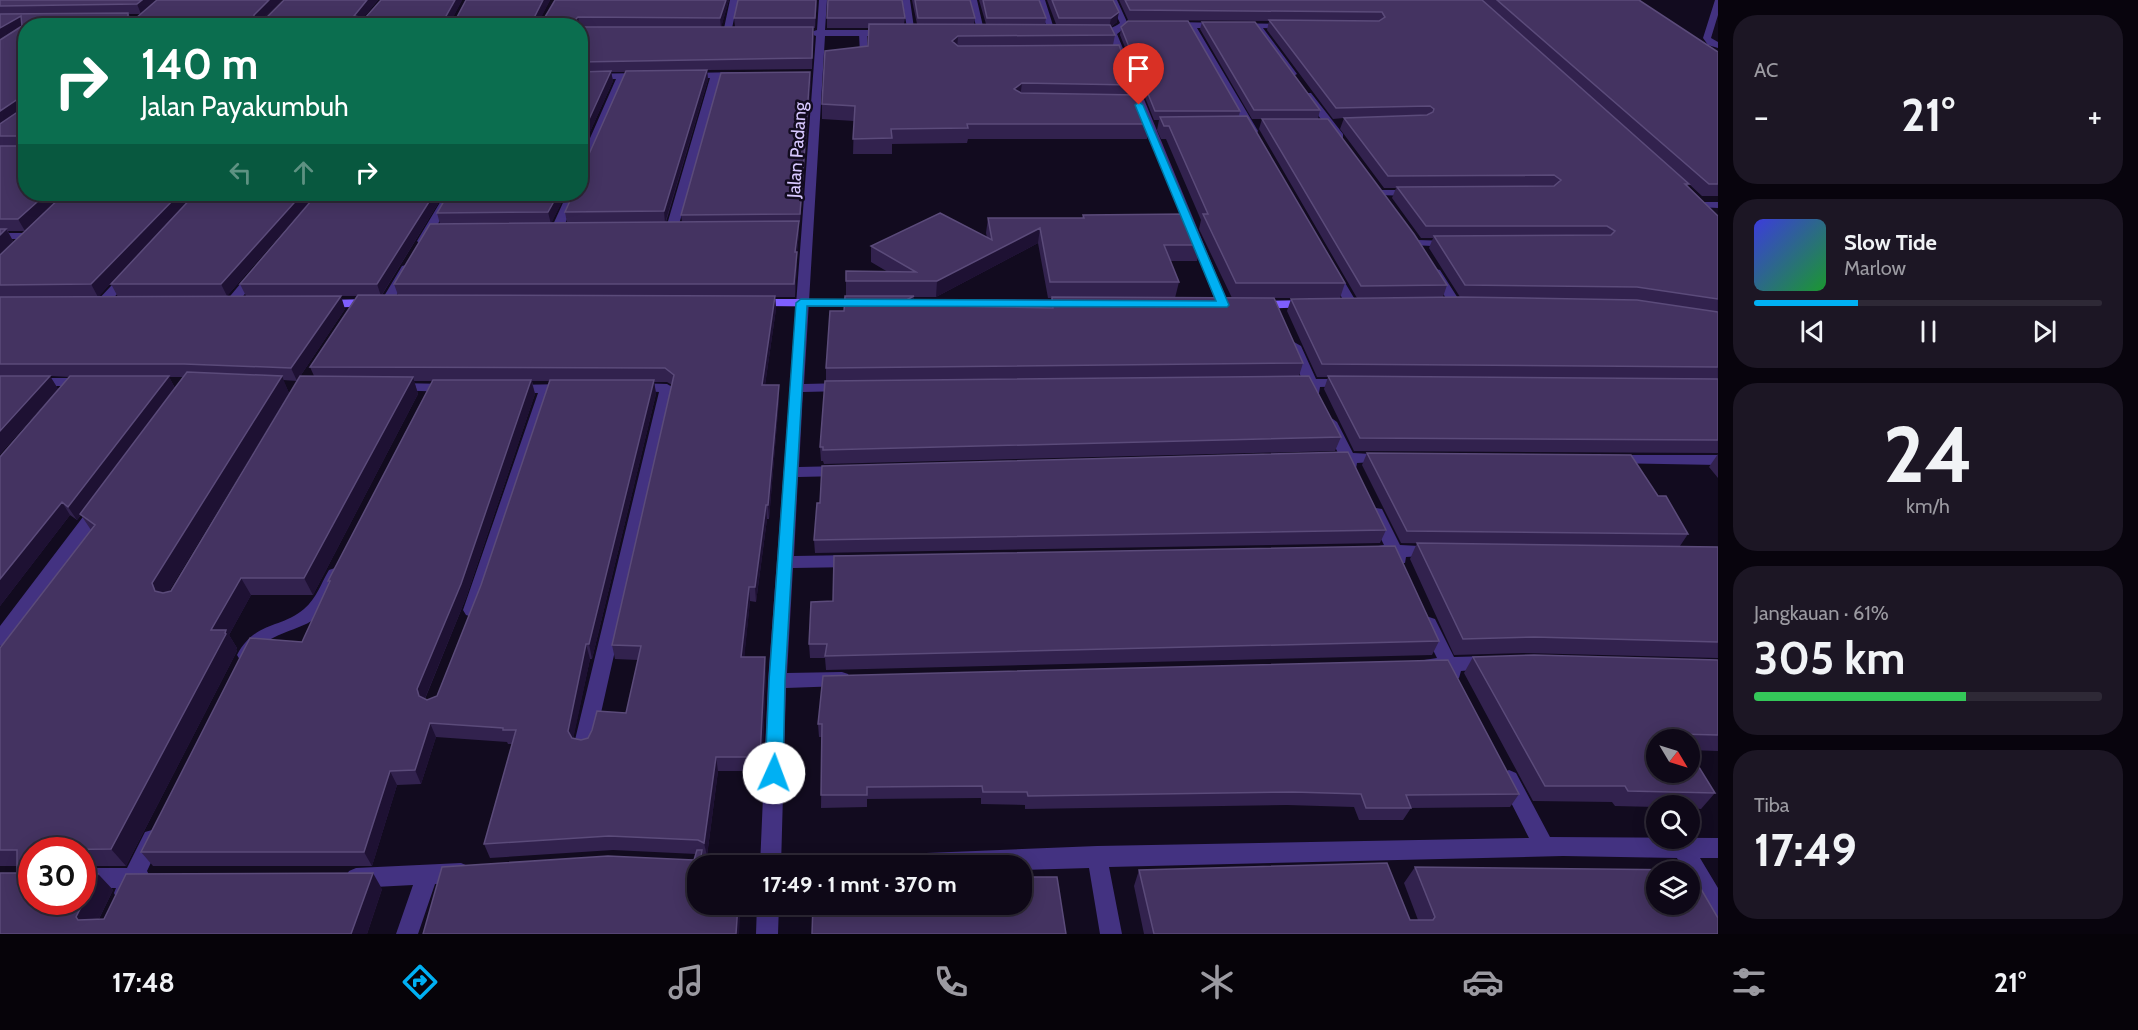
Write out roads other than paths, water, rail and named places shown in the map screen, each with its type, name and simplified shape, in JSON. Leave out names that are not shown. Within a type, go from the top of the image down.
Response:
[{"type":"street","points":[[727,33],[734,0]]},
{"type":"street","name":"Jalan Padang","points":[[770,855],[777,681],[797,388],[803,227],[813,74],[826,61],[822,33],[823,0]]},
{"type":"street","points":[[906,0],[912,33]]},
{"type":"street","points":[[974,0],[982,33]]},
{"type":"street","points":[[1041,0],[1053,33]]},
{"type":"street","points":[[1113,0],[1124,24]]},
{"type":"street","points":[[1718,2],[1707,38],[1711,43],[1718,45]]},
{"type":"street","points":[[1089,33],[1112,33],[1124,24],[1146,25]]},
{"type":"street","points":[[1158,25],[1291,26]]},
{"type":"street","points":[[1191,25],[1244,125],[1261,145]]},
{"type":"street","points":[[1257,26],[1297,81]]},
{"type":"street","points":[[716,33],[739,33]]},
{"type":"street","points":[[798,33],[923,33]]},
{"type":"street","points":[[842,60],[859,59],[864,56],[863,33]]},
{"type":"street","points":[[970,33],[994,33]]},
{"type":"street","points":[[1042,33],[1065,33]]},
{"type":"street","points":[[1112,33],[1123,54],[1147,125],[1228,305],[1319,304]]},
{"type":"street","points":[[1111,54],[1123,54]]},
{"type":"street","points":[[672,228],[716,75]]},
{"type":"street","points":[[681,76],[751,75]]},
{"type":"street","points":[[588,155],[621,76]]},
{"type":"street","points":[[588,77],[657,76]]},
{"type":"street","points":[[1304,90],[1343,142]]},
{"type":"street","points":[[1127,105],[1139,105]]},
{"type":"street","points":[[1147,125],[1163,125]]},
{"type":"street","points":[[1244,125],[1261,125]]},
{"type":"street","points":[[1380,193],[1425,193]]},
{"type":"street","points":[[311,304],[353,309],[392,303],[413,256],[435,231],[447,201]]},
{"type":"street","points":[[557,229],[570,201]]},
{"type":"street","points":[[1718,205],[1698,201],[1718,219]]},
{"type":"street","points":[[0,236],[33,232],[14,250]]},
{"type":"street","points":[[1455,303],[1420,249],[1464,244]]},
{"type":"street","points":[[230,304],[266,262]]},
{"type":"street","points":[[1329,264],[1351,303]]},
{"type":"street","points":[[125,304],[96,304],[133,270]]},
{"type":"street","points":[[746,303],[1082,304]]},
{"type":"street","points":[[1276,305],[1358,479]]},
{"type":"street","points":[[0,382],[97,382]]},
{"type":"street","points":[[59,399],[74,382]]},
{"type":"street","points":[[1275,383],[1359,383]]},
{"type":"street","points":[[381,387],[464,388]]},
{"type":"street","points":[[420,408],[431,387]]},
{"type":"street","points":[[584,744],[667,388],[618,387]]},
{"type":"street","points":[[797,388],[857,387]]},
{"type":"street","points":[[496,388],[582,388]]},
{"type":"street","points":[[468,620],[546,388]]},
{"type":"street","points":[[1312,459],[1395,458]]},
{"type":"street","points":[[1599,460],[1718,460]]},
{"type":"street","points":[[792,472],[863,470]]},
{"type":"street","points":[[0,639],[106,497]]},
{"type":"street","points":[[1369,499],[1404,572]]},
{"type":"street","points":[[1359,551],[1455,551]]},
{"type":"street","points":[[236,675],[252,644],[259,636],[307,616],[318,606],[341,560]]},
{"type":"street","points":[[786,562],[869,561]]},
{"type":"street","points":[[1424,613],[1459,685]]},
{"type":"street","points":[[1412,665],[1503,663]]},
{"type":"street","points":[[777,681],[861,679]]},
{"type":"street","points":[[1502,766],[1544,847]]},
{"type":"street","points":[[119,906],[160,825]]},
{"type":"street","points":[[1032,859],[1544,847],[1683,850],[1718,848]]},
{"type":"street","points":[[1683,850],[1718,908]]},
{"type":"street","points":[[1379,852],[1387,872]]},
{"type":"street","points":[[1097,856],[1111,934]]},
{"type":"street","points":[[336,879],[485,871]]},
{"type":"street","points":[[407,934],[427,875]]},
{"type":"street","points":[[96,878],[155,878]]},
{"type":"street","points":[[767,934],[768,915]]}]
